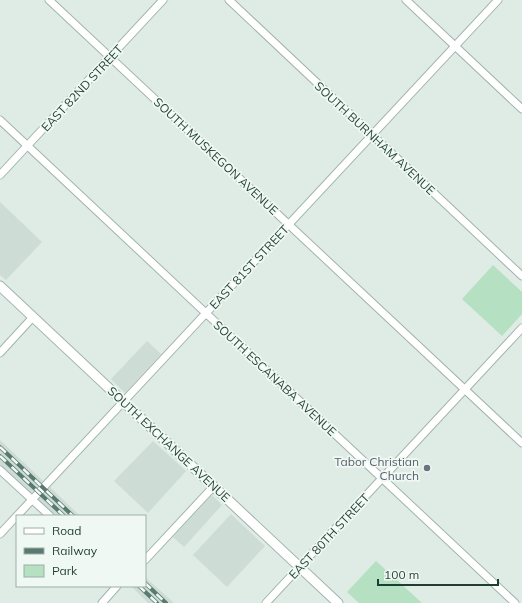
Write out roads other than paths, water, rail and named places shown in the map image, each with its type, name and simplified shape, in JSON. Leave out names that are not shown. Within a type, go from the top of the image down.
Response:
[{"type":"street","name":"SOUTH MUSKEGON AVENUE","points":[[49,0],[522,443]]},
{"type":"street","name":"EAST 82ND STREET","points":[[0,175],[164,0]]},
{"type":"street","name":"SOUTH BURNHAM AVENUE","points":[[229,0],[522,276]]},
{"type":"street","points":[[406,0],[522,109]]},
{"type":"street","name":"EAST 81ST STREET","points":[[18,515],[498,0]]},
{"type":"street","name":"SOUTH ESCANABA AVENUE","points":[[0,120],[515,603]]},
{"type":"street","name":"SOUTH EXCHANGE AVENUE","points":[[0,286],[338,603]]},
{"type":"street","points":[[0,353],[33,317]]},
{"type":"street","name":"EAST 80TH STREET","points":[[266,603],[522,328]]},
{"type":"street","points":[[0,470],[49,515]]},
{"type":"street","points":[[146,559],[214,486]]},
{"type":"street","name":"EAST 81ST STREET","points":[[0,534],[16,517]]},
{"type":"street","points":[[102,603],[116,587]]},
{"type":"railway","points":[[0,447],[72,515]]},
{"type":"railway","points":[[0,456],[63,515]]},
{"type":"railway","points":[[146,584],[166,603]]},
{"type":"railway","points":[[140,587],[157,603]]},
{"type":"place","name":"Tabor Christian Church","points":[[427,468]]}]
